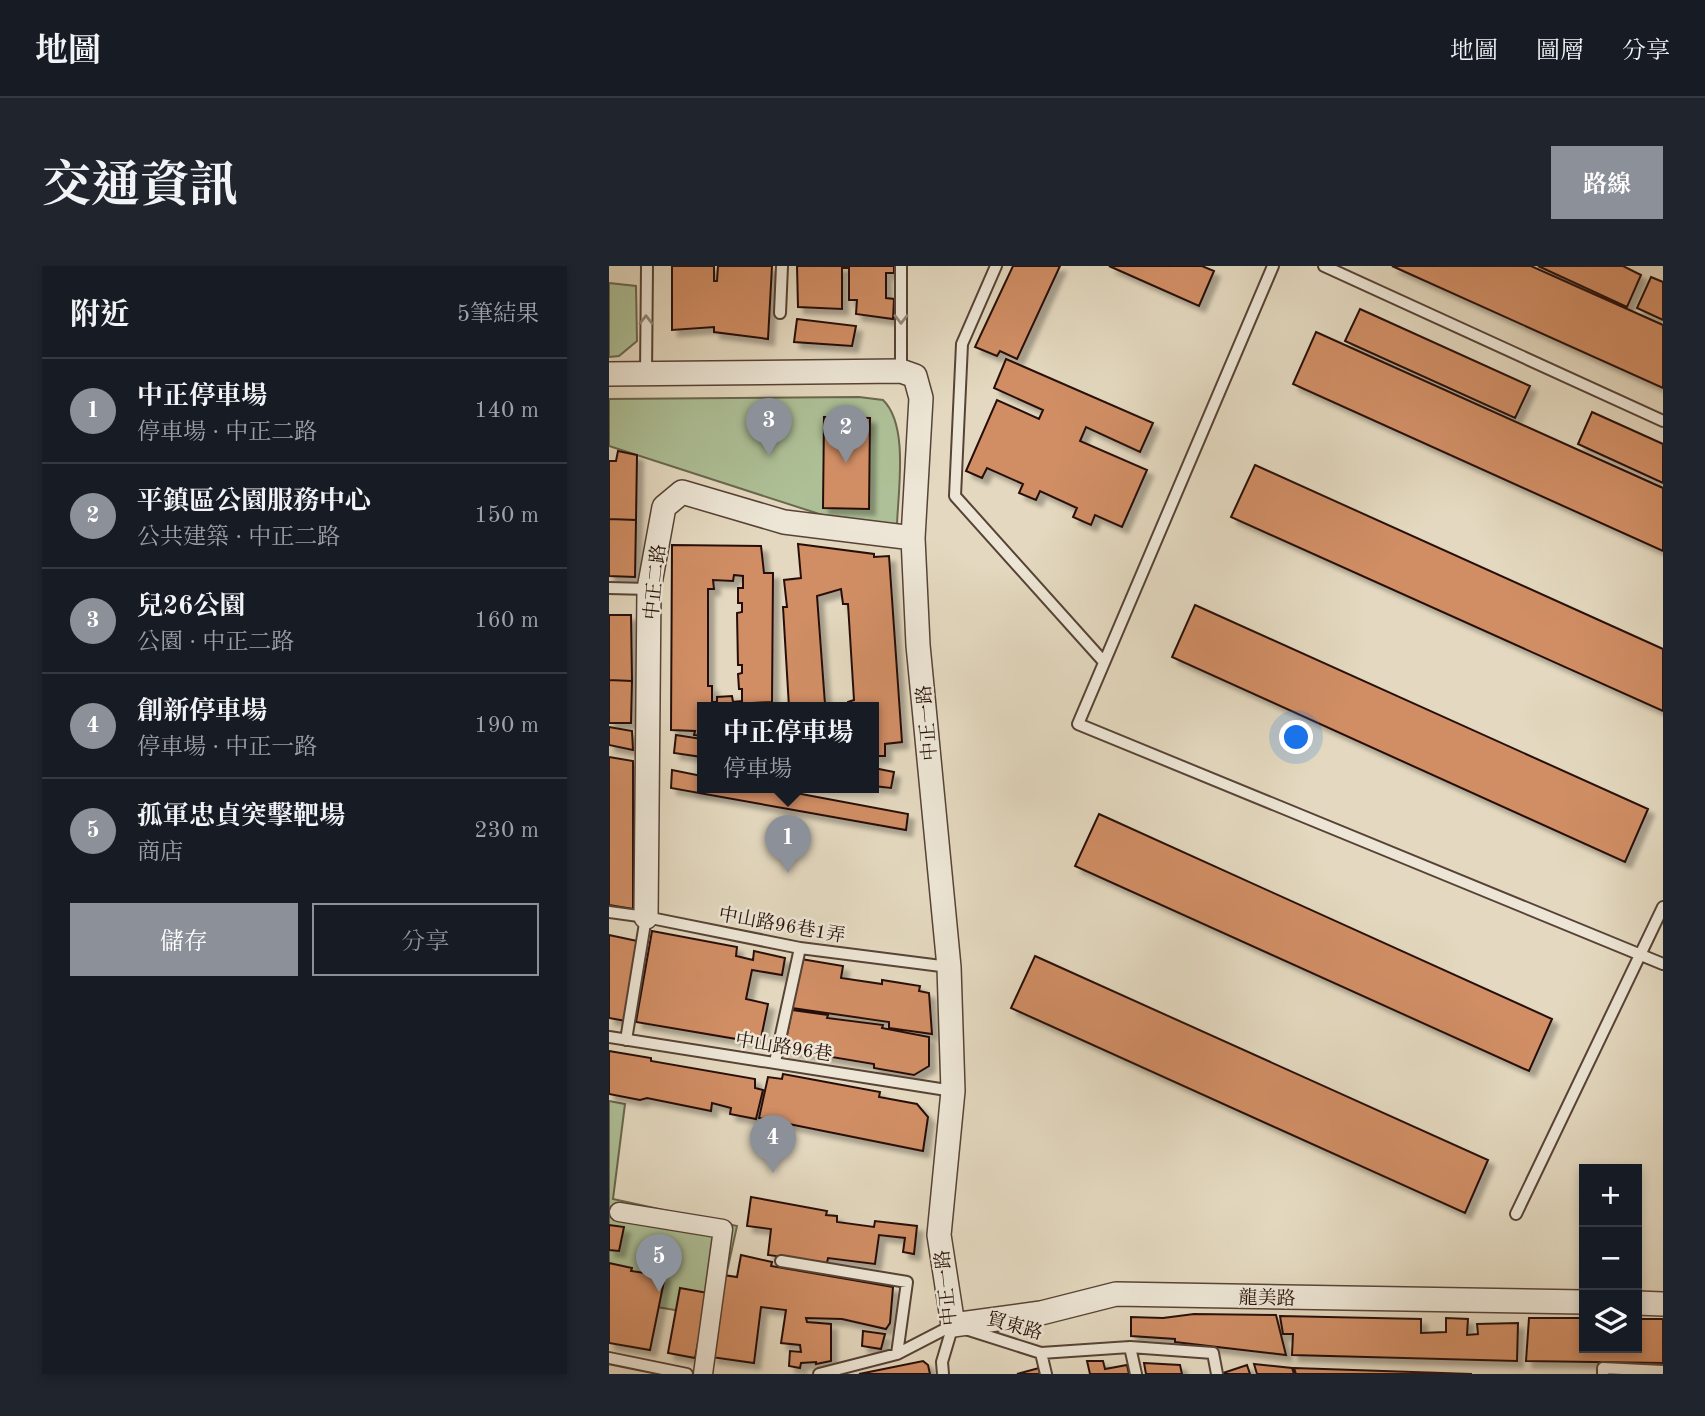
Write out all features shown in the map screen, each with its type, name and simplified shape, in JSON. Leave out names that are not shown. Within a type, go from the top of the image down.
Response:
[{"type":"street","points":[[609,374],[901,371]]},
{"type":"street","name":"中正一路","points":[[901,371],[915,376],[921,398],[913,538],[920,658],[949,967],[953,1091],[939,1235],[953,1325]]},
{"type":"street","name":"中正二路","points":[[646,917],[649,589],[664,507],[682,492],[784,522],[913,538]]},
{"type":"street","points":[[619,1212],[723,1229],[703,1374]]},
{"type":"street","name":"龍美路","points":[[953,1325],[1041,1313],[1117,1294],[1579,1302]]},
{"type":"street","points":[[1642,1303],[1663,1304]]},
{"type":"lane","points":[[646,374],[647,266]]},
{"type":"lane","points":[[780,313],[782,266]]},
{"type":"lane","points":[[901,266],[901,371]]},
{"type":"lane","points":[[996,266],[962,344],[955,496],[1104,662]]},
{"type":"lane","points":[[1273,266],[1078,724],[1663,964]]},
{"type":"lane","points":[[1324,266],[1663,421]]},
{"type":"lane","points":[[609,588],[649,589]]},
{"type":"lane","points":[[1517,1214],[1663,907]]},
{"type":"lane","name":"中山路96巷1弄","points":[[609,912],[800,948],[949,967]]},
{"type":"lane","points":[[626,1040],[646,917]]},
{"type":"lane","points":[[775,1062],[800,948]]},
{"type":"lane","name":"中山路96巷","points":[[609,1037],[953,1091]]},
{"type":"lane","points":[[781,1261],[907,1282],[897,1354]]},
{"type":"lane","points":[[819,1374],[897,1354],[953,1325]]},
{"type":"lane","name":"貿東路","points":[[953,1325],[1041,1353],[1130,1347],[1213,1353],[1217,1374]]},
{"type":"lane","name":"中正一路","points":[[943,1374],[942,1362],[953,1325]]},
{"type":"lane","points":[[1130,1347],[1136,1374]]},
{"type":"lane","points":[[1041,1353],[1046,1374]]},
{"type":"lane","points":[[609,1358],[687,1374]]},
{"type":"lane","points":[[1603,1371],[1663,1371]]},
{"type":"green space","points":[[609,283],[636,286],[637,341],[619,356],[609,357]]},
{"type":"green space","points":[[859,397],[883,400],[891,411],[899,442],[897,525],[875,532],[609,446],[609,399]]},
{"type":"green space","points":[[609,1101],[625,1104],[613,1199],[737,1226],[717,1317],[609,1299]]},
{"type":"building","points":[[672,266],[714,266],[714,281],[717,281],[718,266],[772,266],[768,339],[714,332],[714,327],[672,330]]},
{"type":"building","points":[[797,266],[842,266],[842,309],[798,307]]},
{"type":"building","points":[[844,266],[894,266],[894,273],[886,273],[886,298],[894,299],[893,319],[856,314],[857,300],[849,300],[849,268]]},
{"type":"building","points":[[1013,266],[1060,266],[1017,359],[1000,351],[997,356],[975,347]]},
{"type":"building","points":[[1109,266],[1202,266],[1214,271],[1199,306]]},
{"type":"building","points":[[1392,266],[1531,266],[1663,325],[1663,388]]},
{"type":"building","points":[[1538,266],[1623,266],[1641,275],[1627,307]]},
{"type":"building","points":[[1651,277],[1663,282],[1663,320],[1637,308]]},
{"type":"building","points":[[1360,309],[1530,386],[1515,418],[1345,341]]},
{"type":"building","points":[[797,319],[856,326],[852,346],[794,342]]},
{"type":"building","points":[[1316,332],[1663,488],[1663,551],[1293,384]]},
{"type":"building","points":[[1006,359],[1153,423],[1140,452],[1086,427],[1080,441],[1147,470],[1122,527],[1095,515],[1091,525],[1073,517],[1077,508],[1040,491],[1036,500],[1019,493],[1023,484],[987,468],[982,478],[966,471],[997,400],[1039,419],[1043,410],[994,388]]},
{"type":"building","points":[[1592,412],[1663,444],[1663,483],[1578,444]]},
{"type":"building","points":[[824,417],[870,418],[869,509],[823,508]]},
{"type":"building","points":[[618,451],[637,455],[636,520],[609,519],[609,461],[616,461]]},
{"type":"building","points":[[1255,465],[1663,649],[1663,711],[1231,517]]},
{"type":"building","points":[[609,519],[636,520],[635,577],[609,576]]},
{"type":"building","points":[[798,544],[874,554],[874,557],[889,556],[902,742],[885,744],[885,756],[879,756],[879,702],[848,702],[854,700],[848,604],[843,604],[841,589],[817,596],[825,702],[789,702],[784,580],[801,578]]},
{"type":"building","points":[[672,545],[761,546],[764,573],[773,573],[772,702],[733,702],[742,701],[738,674],[742,673],[742,665],[738,665],[737,613],[742,612],[742,603],[738,603],[738,588],[743,588],[743,576],[734,575],[733,581],[713,580],[714,589],[708,589],[708,686],[712,686],[712,702],[697,702],[697,735],[694,735],[695,731],[671,730]]},
{"type":"building","points":[[1195,605],[1648,809],[1625,862],[1172,657]]},
{"type":"building","points":[[609,615],[631,615],[632,681],[609,680]]},
{"type":"building","points":[[609,680],[632,681],[631,723],[609,723]]},
{"type":"building","points":[[732,696],[733,702],[717,702],[717,697]]},
{"type":"building","points":[[609,727],[632,731],[633,750],[609,745]]},
{"type":"building","points":[[676,735],[697,738],[697,756],[674,753]]},
{"type":"building","points":[[609,757],[633,761],[633,909],[609,905]]},
{"type":"building","points":[[879,769],[894,772],[891,788],[879,787]]},
{"type":"building","points":[[672,770],[697,775],[697,793],[671,788]]},
{"type":"building","points":[[699,793],[796,793],[908,814],[906,830]]},
{"type":"building","points":[[1099,814],[1552,1019],[1529,1071],[1075,866]]},
{"type":"building","points":[[652,931],[737,947],[736,956],[753,960],[754,951],[785,958],[782,975],[752,970],[746,999],[768,1004],[760,1043],[636,1022]]},
{"type":"building","points":[[609,935],[642,942],[626,1021],[609,1018]]},
{"type":"building","points":[[1035,956],[1488,1160],[1465,1213],[1011,1008]]},
{"type":"building","points":[[801,959],[843,966],[841,978],[882,984],[882,980],[920,986],[919,991],[929,993],[932,1034],[889,1028],[889,1022],[792,1008]]},
{"type":"building","points":[[792,1010],[828,1015],[827,1018],[883,1025],[882,1028],[929,1037],[929,1066],[914,1075],[874,1068],[874,1064],[784,1049]]},
{"type":"building","points":[[609,1051],[755,1079],[755,1088],[763,1090],[756,1119],[730,1114],[731,1108],[712,1103],[711,1111],[647,1098],[640,1100],[609,1094]]},
{"type":"building","points":[[783,1074],[880,1092],[879,1097],[917,1104],[928,1117],[923,1151],[759,1118],[768,1077],[782,1079]]},
{"type":"building","points":[[751,1197],[827,1211],[826,1215],[837,1216],[837,1222],[874,1227],[875,1221],[917,1226],[914,1254],[903,1252],[905,1238],[879,1235],[875,1264],[828,1258],[827,1263],[768,1255],[771,1229],[747,1226]]},
{"type":"building","points":[[609,1225],[624,1227],[619,1251],[609,1250]]},
{"type":"building","points":[[741,1255],[772,1262],[771,1266],[893,1287],[890,1323],[886,1329],[842,1319],[806,1318],[807,1322],[831,1324],[831,1361],[801,1363],[800,1368],[789,1366],[790,1351],[801,1352],[800,1345],[781,1343],[786,1310],[761,1307],[754,1363],[711,1357],[723,1275],[737,1277]]},
{"type":"building","points":[[609,1263],[632,1268],[631,1271],[665,1276],[650,1350],[609,1343]]},
{"type":"building","points":[[680,1288],[708,1293],[695,1358],[668,1353]]},
{"type":"building","points":[[1194,1314],[1276,1315],[1286,1355],[1175,1342],[1175,1339],[1131,1336],[1131,1317],[1163,1318]]},
{"type":"building","points":[[1280,1316],[1421,1319],[1421,1333],[1446,1332],[1446,1318],[1468,1319],[1467,1335],[1478,1334],[1477,1324],[1518,1323],[1517,1361],[1292,1355],[1293,1334],[1283,1334]]},
{"type":"building","points":[[1529,1318],[1579,1318],[1579,1353],[1642,1353],[1642,1319],[1663,1319],[1663,1363],[1526,1361]]},
{"type":"building","points":[[863,1331],[885,1334],[881,1349],[862,1346]]},
{"type":"building","points":[[923,1361],[928,1365],[930,1374],[859,1374]]},
{"type":"building","points":[[1087,1361],[1103,1361],[1105,1369],[1127,1365],[1129,1374],[1090,1374]]},
{"type":"building","points":[[1144,1363],[1180,1365],[1182,1374],[1146,1374]]},
{"type":"building","points":[[1254,1364],[1292,1368],[1294,1374],[1257,1374]]},
{"type":"building","points":[[1247,1365],[1250,1374],[1223,1374],[1223,1373]]},
{"type":"building","points":[[1039,1368],[1040,1374],[1017,1374]]},
{"type":"building","points":[[1294,1368],[1472,1374],[1296,1374]]},
{"type":"place","name":"兒26公園","points":[[769,456]]},
{"type":"place","name":"平鎮區公園服務中心","points":[[846,463]]},
{"type":"place","name":"中正停車場","points":[[788,873]]},
{"type":"place","name":"創新停車場","points":[[773,1173]]},
{"type":"place","name":"孤軍忠貞突擊靶場","points":[[659,1292]]}]
